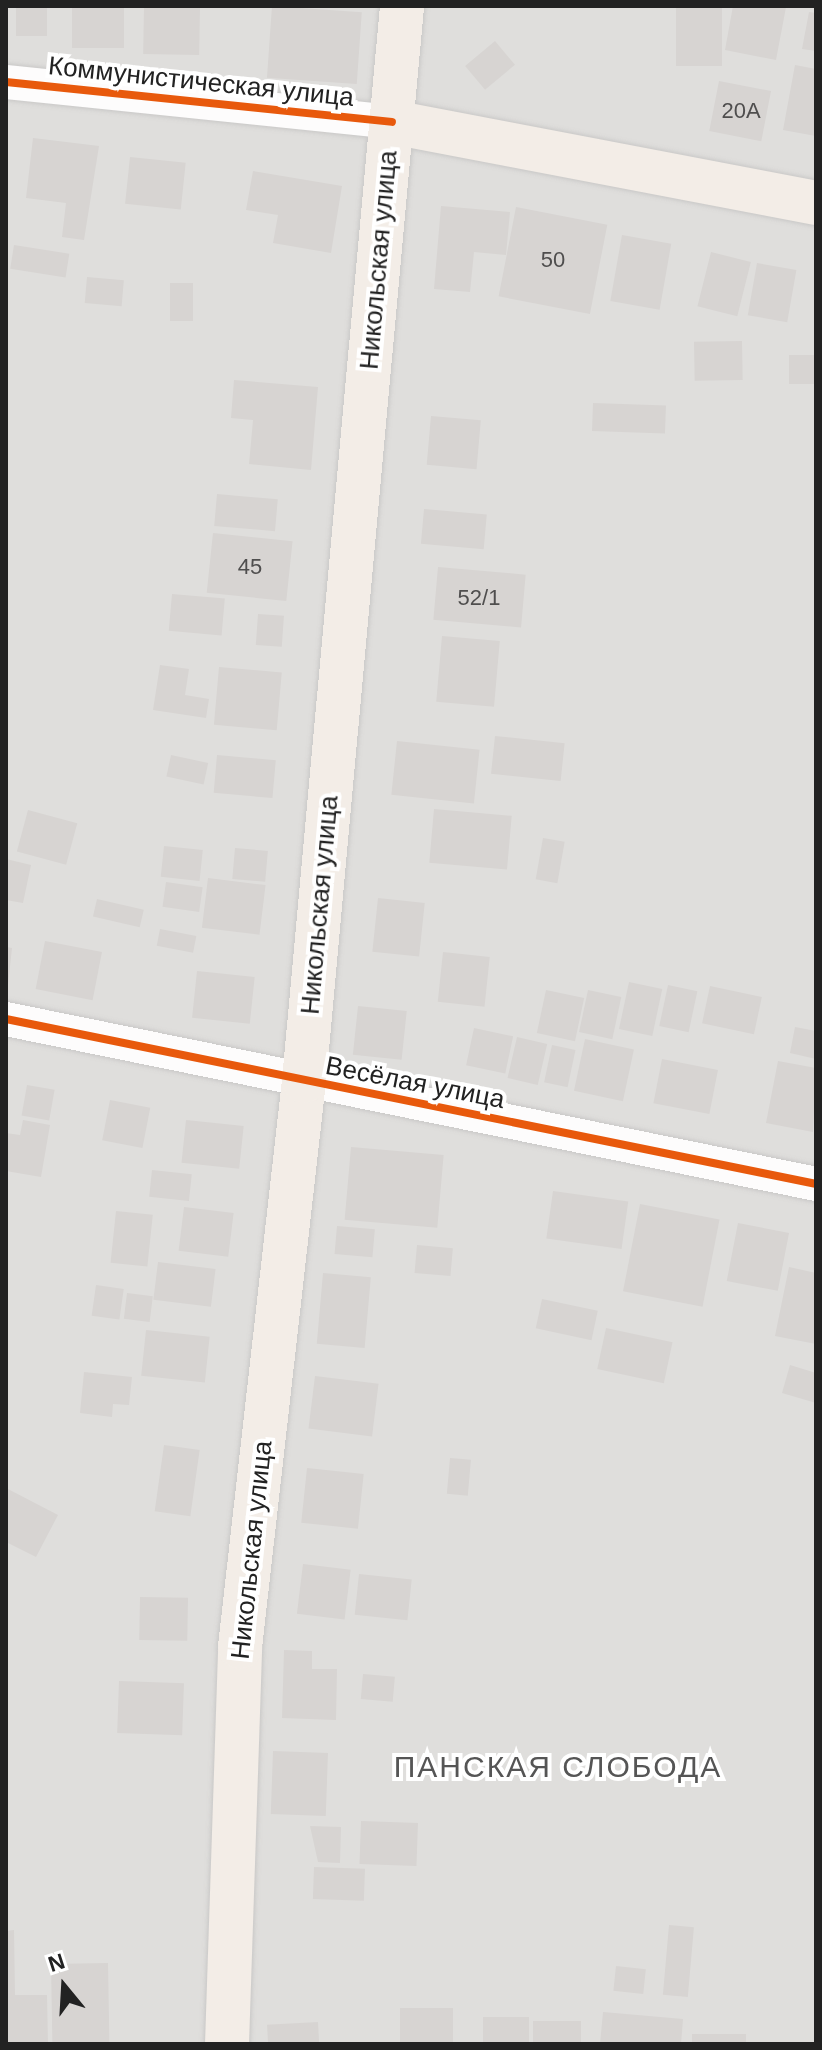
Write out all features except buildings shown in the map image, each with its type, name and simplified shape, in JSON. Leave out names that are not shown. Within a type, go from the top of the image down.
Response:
[{"type":"main road","name":"Никольская улица","points":[[227,2044],[240,1647],[304,1081],[402,6]]},
{"type":"main road","name":"Коммунистическая улица","points":[[392,122],[816,203]]},
{"type":"street","name":"Коммунистическая улица","points":[[6,82],[392,122]]},
{"type":"street","name":"Весёлая улица","points":[[6,1019],[816,1184]]},
{"type":"shaded area","points":[[6,6],[816,6],[816,2044],[6,2044]]},
{"type":"cycle path","points":[[6,82],[392,122]]},
{"type":"cycle path","points":[[6,1019],[816,1184]]},
{"type":"district","name":"ПАНСКАЯ СЛОБОДА","points":[[558,1767]]}]
